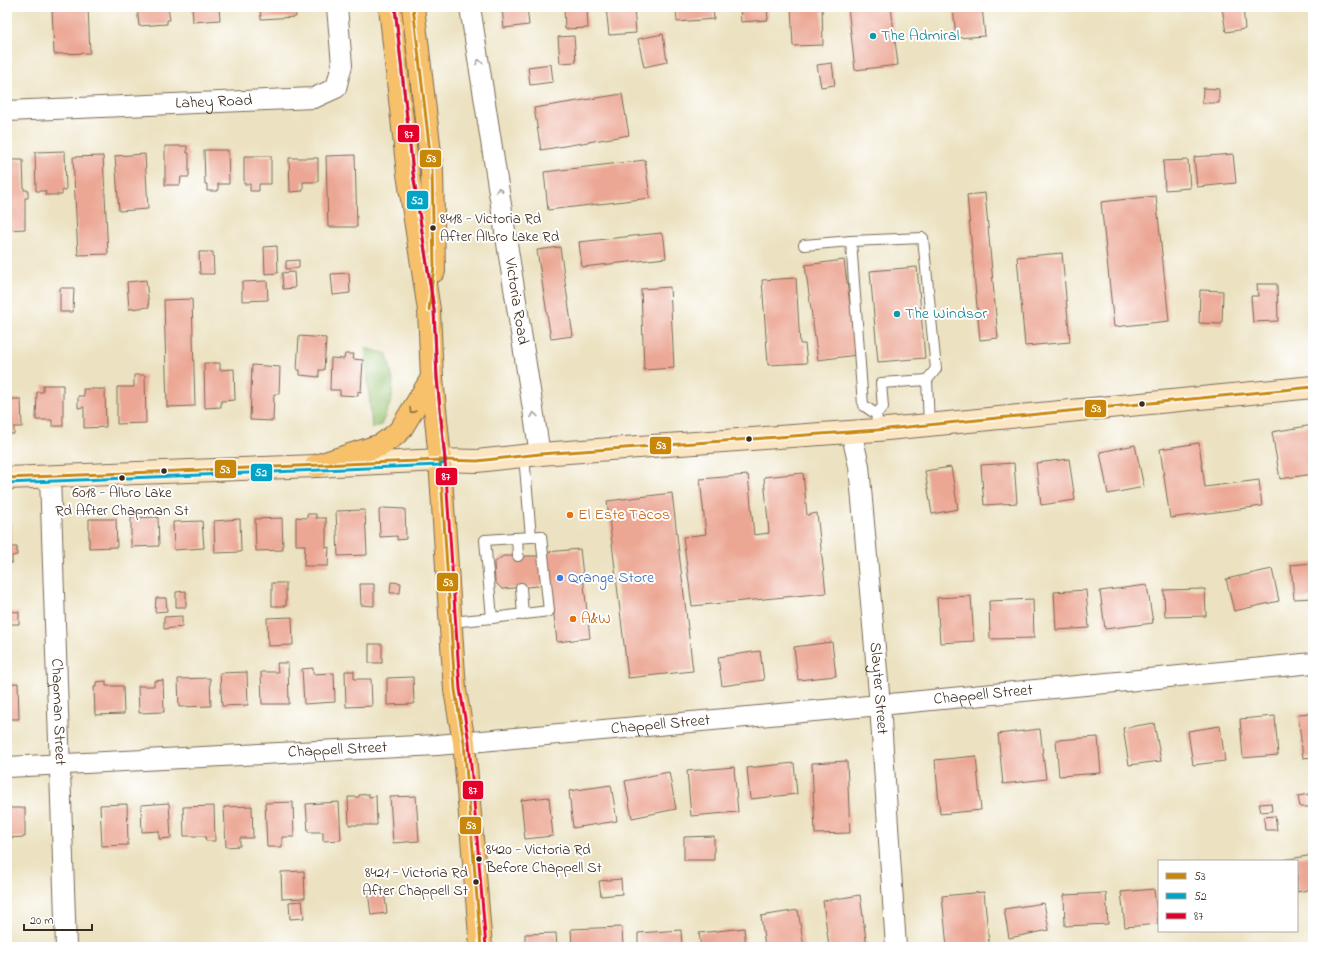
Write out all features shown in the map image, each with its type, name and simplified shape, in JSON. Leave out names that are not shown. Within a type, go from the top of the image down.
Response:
[{"type":"main road","points":[[390,7],[408,174],[429,310],[432,378],[440,460],[456,690],[464,742],[481,947]]},
{"type":"main road","points":[[413,7],[432,170],[434,266],[429,310]]},
{"type":"main road","points":[[316,466],[381,445],[395,435],[401,429],[432,378]]},
{"type":"street","name":"Lahey Road","points":[[7,111],[314,98],[336,88],[342,65],[337,7]]},
{"type":"street","name":"Victoria Road","points":[[470,7],[532,455]]},
{"type":"street","points":[[7,478],[440,460],[478,461],[532,455],[852,431],[877,422],[928,424],[1313,387]]},
{"type":"street","name":"Slayter Street","points":[[852,431],[859,466],[880,705],[896,947]]},
{"type":"street","name":"Chapman Street","points":[[50,476],[66,947]]},
{"type":"street","name":"Chappell Street","points":[[7,767],[437,745],[880,705],[1313,663]]},
{"type":"lane","points":[[804,245],[851,241],[923,238],[936,369],[927,380],[928,424]]},
{"type":"lane","points":[[851,241],[863,405],[877,422],[883,408],[881,383],[927,380]]},
{"type":"lane","points":[[531,537],[532,455]]},
{"type":"lane","points":[[451,622],[523,615],[549,611],[541,536],[485,540],[492,618]]},
{"type":"lane","points":[[517,538],[518,556]]},
{"type":"lane","points":[[521,588],[523,615]]},
{"type":"green space","points":[[365,348],[387,354],[393,381],[392,399],[381,425],[372,429]]},
{"type":"building","points":[[52,7],[88,7],[90,53],[54,54]]},
{"type":"building","points":[[137,7],[168,7],[170,20],[167,20],[167,24],[139,26]]},
{"type":"building","points":[[192,7],[219,7],[220,20],[193,22]]},
{"type":"building","points":[[260,7],[295,7],[296,17],[261,19]]},
{"type":"building","points":[[502,7],[527,7],[529,25],[504,28]]},
{"type":"building","points":[[564,7],[587,7],[588,28],[565,29]]},
{"type":"building","points":[[606,7],[634,7],[636,33],[609,35]]},
{"type":"building","points":[[676,7],[713,7],[714,19],[677,22]]},
{"type":"building","points":[[740,7],[767,7],[768,20],[741,22]]},
{"type":"building","points":[[791,7],[822,7],[823,45],[793,46]]},
{"type":"building","name":"The Admiral","points":[[848,7],[891,7],[898,65],[855,70]]},
{"type":"building","points":[[953,7],[982,7],[985,36],[956,38]]},
{"type":"building","points":[[1243,7],[1245,29],[1226,32],[1222,8]]},
{"type":"building","points":[[663,34],[667,62],[644,67],[638,39]]},
{"type":"building","points":[[574,36],[576,62],[560,63],[558,37]]},
{"type":"building","points":[[832,63],[835,85],[821,87],[817,65]]},
{"type":"building","points":[[551,64],[553,82],[530,85],[528,67]]},
{"type":"building","points":[[1203,88],[1219,89],[1219,103],[1202,103]]},
{"type":"building","points":[[622,94],[629,135],[541,150],[534,108]]},
{"type":"building","points":[[165,146],[187,146],[187,153],[189,153],[189,177],[181,177],[180,185],[165,185]]},
{"type":"building","points":[[204,150],[228,150],[229,184],[218,184],[218,191],[207,191],[207,184],[205,184]]},
{"type":"building","points":[[65,151],[66,190],[62,191],[62,195],[45,195],[46,191],[36,191],[35,152]]},
{"type":"building","points":[[145,154],[148,209],[119,211],[115,156]]},
{"type":"building","points":[[1233,154],[1236,183],[1197,187],[1194,157]]},
{"type":"building","points":[[355,155],[357,227],[328,227],[326,156]]},
{"type":"building","points":[[103,156],[108,254],[78,255],[73,157]]},
{"type":"building","points":[[244,156],[271,156],[271,184],[259,184],[259,191],[250,191],[250,184],[244,184]]},
{"type":"building","points":[[289,158],[318,158],[318,182],[303,182],[303,191],[290,192]]},
{"type":"building","points":[[7,160],[23,160],[24,190],[28,190],[28,198],[25,198],[25,229],[7,230]]},
{"type":"building","points":[[645,160],[650,198],[548,210],[544,172]]},
{"type":"building","points":[[1188,160],[1190,188],[1165,190],[1163,161]]},
{"type":"building","points":[[985,193],[998,338],[980,340],[967,195]]},
{"type":"building","points":[[1156,196],[1169,321],[1114,327],[1101,202]]},
{"type":"building","points":[[661,233],[664,239],[666,258],[582,267],[579,242]]},
{"type":"building","points":[[277,246],[278,273],[265,274],[264,247]]},
{"type":"building","points":[[560,247],[573,336],[551,339],[537,250]]},
{"type":"building","points":[[199,252],[213,252],[214,274],[200,274]]},
{"type":"building","points":[[1062,253],[1070,342],[1025,346],[1017,257]]},
{"type":"building","points":[[299,260],[299,268],[286,269],[286,261]]},
{"type":"building","points":[[844,260],[857,355],[818,360],[805,265]]},
{"type":"building","name":"The Windsor","points":[[917,267],[925,358],[878,362],[870,271]]},
{"type":"building","points":[[294,272],[295,288],[283,289],[282,273]]},
{"type":"building","points":[[349,273],[350,293],[333,295],[331,274]]},
{"type":"building","points":[[796,278],[800,344],[805,344],[807,363],[768,365],[762,280]]},
{"type":"building","points":[[146,280],[149,307],[129,309],[127,282]]},
{"type":"building","points":[[267,281],[268,300],[242,301],[242,282]]},
{"type":"building","points":[[1257,284],[1277,284],[1278,321],[1253,322],[1251,296],[1258,296]]},
{"type":"building","points":[[670,287],[674,368],[644,370],[641,289]]},
{"type":"building","points":[[60,288],[74,288],[73,312],[60,312]]},
{"type":"building","points":[[1200,290],[1223,291],[1222,324],[1199,323]]},
{"type":"building","points":[[192,299],[195,406],[167,407],[164,300]]},
{"type":"building","points":[[299,336],[326,338],[324,370],[319,370],[319,377],[300,375],[300,370],[297,370]]},
{"type":"building","points":[[345,354],[354,354],[353,359],[363,360],[361,392],[358,391],[358,396],[340,395],[340,390],[330,390],[331,358],[344,359]]},
{"type":"building","points":[[204,363],[220,363],[220,370],[234,369],[235,400],[221,401],[221,407],[205,408]]},
{"type":"building","points":[[252,365],[280,367],[279,394],[274,394],[273,421],[250,420]]},
{"type":"building","points":[[134,375],[145,375],[146,423],[117,424],[117,387],[134,387]]},
{"type":"building","points":[[43,385],[63,385],[63,426],[52,426],[52,420],[36,420],[37,392],[43,392]]},
{"type":"building","points":[[7,389],[10,389],[11,399],[21,399],[22,427],[14,427],[14,434],[7,434]]},
{"type":"building","points":[[83,389],[105,389],[106,427],[84,428],[84,407],[78,408],[78,396],[84,396]]},
{"type":"building","points":[[1313,425],[1313,474],[1280,479],[1272,432]]},
{"type":"building","points":[[1199,443],[1205,487],[1259,480],[1262,506],[1170,518],[1160,449]]},
{"type":"building","points":[[1135,445],[1144,487],[1108,494],[1100,452]]},
{"type":"building","points":[[1069,459],[1075,500],[1041,505],[1036,463]]},
{"type":"building","points":[[1014,463],[1017,503],[984,505],[981,465]]},
{"type":"building","points":[[951,467],[958,509],[932,514],[925,471]]},
{"type":"building","points":[[803,473],[807,515],[817,513],[826,593],[692,606],[683,537],[706,534],[700,479],[748,475],[754,535],[769,533],[764,477]]},
{"type":"building","points":[[672,493],[693,671],[628,678],[607,501]]},
{"type":"building","points":[[383,508],[405,509],[406,539],[397,540],[397,536],[380,537],[379,510]]},
{"type":"building","points":[[365,510],[367,555],[338,556],[336,511]]},
{"type":"building","points":[[307,514],[316,514],[316,518],[326,518],[326,548],[329,547],[328,566],[304,566],[305,545],[296,545],[296,517],[307,518]]},
{"type":"building","points":[[158,517],[159,546],[131,547],[131,518]]},
{"type":"building","points":[[282,518],[283,550],[256,551],[255,519]]},
{"type":"building","points":[[89,519],[116,519],[117,547],[89,548]]},
{"type":"building","points":[[240,519],[241,552],[215,553],[214,521]]},
{"type":"building","points":[[202,521],[204,548],[174,550],[173,522]]},
{"type":"building","points":[[7,522],[11,522],[11,547],[17,547],[17,555],[12,556],[12,563],[7,563]]},
{"type":"building","points":[[580,549],[590,638],[557,642],[547,552]]},
{"type":"building","points":[[503,556],[537,556],[543,563],[545,579],[539,586],[502,589],[495,582],[494,563]]},
{"type":"building","points":[[1313,563],[1313,598],[1294,599],[1291,565]]},
{"type":"building","points":[[1272,569],[1279,601],[1234,611],[1226,579]]},
{"type":"building","points":[[391,582],[401,583],[400,593],[390,593]]},
{"type":"building","points":[[272,583],[286,583],[286,606],[272,606]]},
{"type":"building","points":[[360,584],[374,584],[374,606],[361,605]]},
{"type":"building","points":[[1147,585],[1153,623],[1105,629],[1100,591]]},
{"type":"building","points":[[1205,589],[1206,616],[1165,617],[1164,590]]},
{"type":"building","points":[[1086,590],[1089,628],[1056,630],[1054,592]]},
{"type":"building","points":[[186,591],[186,607],[176,607],[176,592]]},
{"type":"building","points":[[971,596],[974,641],[940,643],[937,598]]},
{"type":"building","points":[[156,598],[166,598],[167,611],[155,612]]},
{"type":"building","points":[[1033,599],[1034,638],[990,639],[989,601]]},
{"type":"building","points":[[7,611],[19,612],[19,624],[7,624]]},
{"type":"building","points":[[182,616],[182,627],[164,629],[164,617]]},
{"type":"building","points":[[292,617],[293,645],[268,646],[267,618]]},
{"type":"building","points":[[832,642],[836,676],[798,680],[794,647]]},
{"type":"building","points":[[369,644],[382,644],[382,663],[369,663]]},
{"type":"building","points":[[760,651],[764,680],[722,686],[718,657]]},
{"type":"building","points":[[277,663],[288,663],[289,704],[262,704],[261,672],[278,672]]},
{"type":"building","points":[[313,668],[313,674],[334,673],[335,702],[304,704],[302,669]]},
{"type":"building","points":[[345,671],[354,671],[354,679],[371,679],[372,706],[346,707]]},
{"type":"building","points":[[247,672],[248,705],[222,706],[220,673]]},
{"type":"building","points":[[413,677],[414,704],[387,705],[387,678]]},
{"type":"building","points":[[210,678],[211,706],[179,707],[178,679]]},
{"type":"building","points":[[163,680],[164,712],[139,713],[138,686],[154,686],[154,681]]},
{"type":"building","points":[[106,681],[106,686],[123,686],[124,714],[95,715],[94,687],[96,687],[96,682]]},
{"type":"building","points":[[18,683],[19,719],[7,719],[7,684]]},
{"type":"building","points":[[1313,713],[1313,757],[1303,758],[1298,714]]},
{"type":"building","points":[[1275,716],[1278,755],[1243,758],[1240,719]]},
{"type":"building","points":[[1154,723],[1161,761],[1129,765],[1123,728]]},
{"type":"building","points":[[1220,726],[1225,761],[1193,765],[1188,731]]},
{"type":"building","points":[[1040,729],[1046,779],[1003,784],[998,734]]},
{"type":"building","points":[[1098,737],[1101,773],[1059,776],[1056,740]]},
{"type":"building","points":[[976,756],[981,810],[940,814],[935,760]]},
{"type":"building","points":[[847,761],[850,833],[815,834],[812,763]]},
{"type":"building","points":[[794,763],[797,794],[750,799],[747,768]]},
{"type":"building","points":[[734,767],[738,812],[691,816],[687,771]]},
{"type":"building","points":[[669,772],[676,809],[632,818],[625,781]]},
{"type":"building","points":[[611,785],[617,821],[573,828],[569,791]]},
{"type":"building","points":[[369,794],[369,797],[376,796],[377,825],[349,825],[348,797],[359,797],[359,795]]},
{"type":"building","points":[[1309,794],[1310,807],[1300,807],[1298,796]]},
{"type":"building","points":[[416,796],[419,841],[393,843],[390,797]]},
{"type":"building","points":[[549,797],[553,836],[525,839],[521,800]]},
{"type":"building","points":[[293,802],[294,837],[282,837],[282,847],[267,847],[265,803]]},
{"type":"building","points":[[339,802],[341,840],[323,841],[323,832],[308,832],[306,804]]},
{"type":"building","points":[[169,803],[171,838],[159,839],[159,831],[142,832],[141,805]]},
{"type":"building","points":[[1271,803],[1272,811],[1261,812],[1259,804]]},
{"type":"building","points":[[127,804],[128,845],[102,846],[100,805]]},
{"type":"building","points":[[214,806],[215,841],[206,841],[205,836],[184,836],[183,807]]},
{"type":"building","points":[[252,806],[253,838],[240,838],[240,846],[226,847],[224,807]]},
{"type":"building","points":[[7,808],[25,808],[25,837],[7,838]]},
{"type":"building","points":[[1275,816],[1277,830],[1265,830],[1264,817]]},
{"type":"building","points":[[714,836],[714,860],[684,860],[684,837]]},
{"type":"building","points":[[1313,855],[1313,889],[1298,892],[1298,860],[1283,860]]},
{"type":"building","points":[[304,871],[305,898],[282,899],[281,872]]},
{"type":"building","points":[[621,879],[622,894],[601,896],[599,881]]},
{"type":"building","points":[[1154,889],[1158,924],[1125,927],[1121,892]]},
{"type":"building","points":[[384,890],[387,913],[371,915],[368,892]]},
{"type":"building","points":[[984,892],[989,944],[947,947],[942,896]]},
{"type":"building","points":[[1106,893],[1108,924],[1065,926],[1064,895]]},
{"type":"building","points":[[860,895],[867,947],[829,947],[823,901]]},
{"type":"building","points":[[302,901],[304,918],[290,919],[289,902]]},
{"type":"building","points":[[1044,903],[1049,930],[1009,938],[1004,909]]},
{"type":"building","points":[[798,910],[804,947],[765,947],[761,916]]},
{"type":"building","points":[[622,927],[623,947],[572,947],[571,929]]},
{"type":"building","points":[[744,928],[746,947],[701,947],[699,933]]},
{"type":"building","points":[[681,930],[682,947],[638,947],[638,933]]},
{"type":"building","points":[[556,933],[557,947],[525,947],[525,934]]},
{"type":"transit line","name":"52","points":[[7,483],[440,465],[444,463],[445,460],[437,378],[434,309],[413,173],[395,7]]},
{"type":"transit line","name":"87","points":[[395,7],[413,173],[434,310],[437,378],[445,460],[460,689],[469,742],[486,947]]},
{"type":"transit line","name":"53","points":[[413,7],[432,170],[434,266],[429,310]]},
{"type":"transit line","name":"53","points":[[7,478],[440,460],[477,461],[540,454],[877,430],[1313,387]]},
{"type":"transit line","name":"53","points":[[440,460],[455,690],[464,742],[481,947]]},
{"type":"place","name":"The Admiral","points":[[873,36]]},
{"type":"place","name":"8418 - Victoria Rd After Albro Lake Rd","points":[[433,228]]},
{"type":"place","name":"The Windsor","points":[[897,314]]},
{"type":"place","name":"6018 - Albro Lake Rd After Chapman St","points":[[122,478]]},
{"type":"place","name":"El Este Tacos","points":[[570,515]]},
{"type":"place","name":"Qrange Store","points":[[560,578]]},
{"type":"place","name":"A&W","points":[[573,619]]},
{"type":"place","name":"8420 - Victoria Rd Before Chappell St","points":[[479,859]]},
{"type":"place","name":"8421 - Victoria Rd After Chappell St","points":[[476,882]]}]
